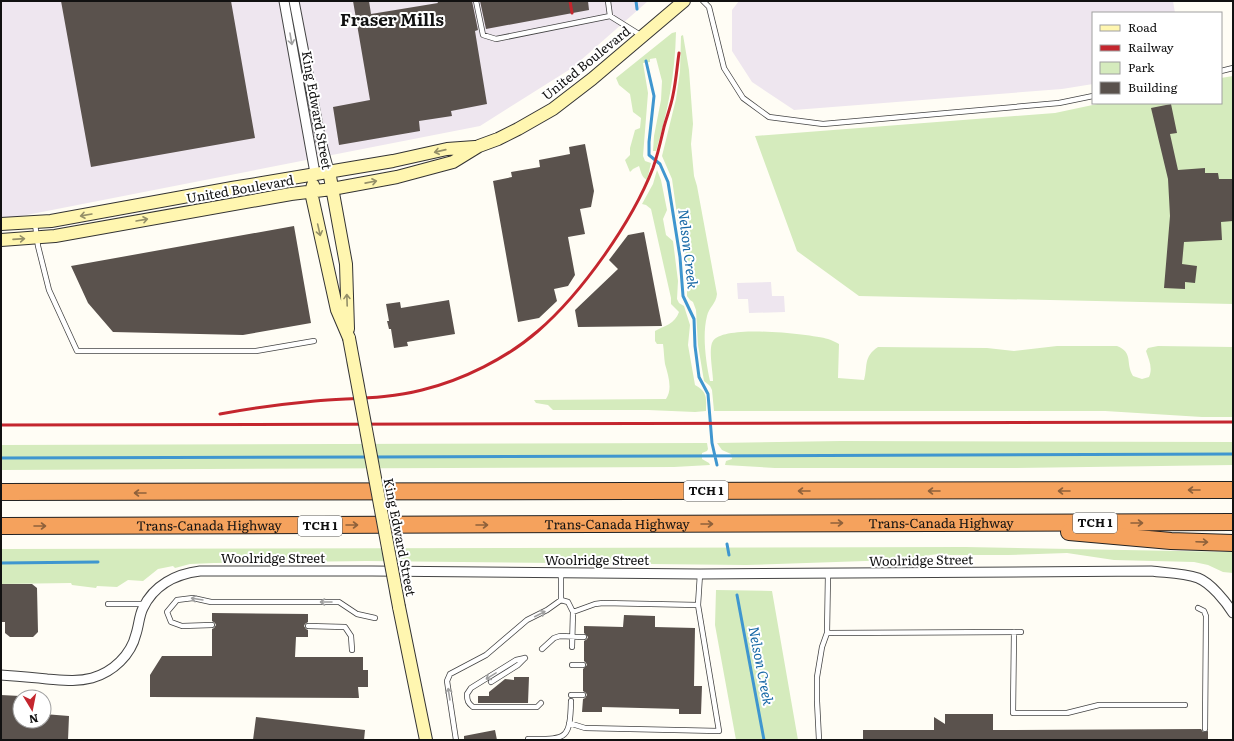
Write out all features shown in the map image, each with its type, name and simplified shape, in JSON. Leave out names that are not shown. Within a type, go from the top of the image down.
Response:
[{"type":"highway","name":"TCH 1","points":[[1,492],[1233,490]]},
{"type":"highway","points":[[958,522],[1171,541],[1233,543]]},
{"type":"highway","name":"Trans-Canada Highway","points":[[1,526],[1233,522]]},
{"type":"main road","name":"United Boulevard","points":[[1,240],[55,236],[291,194],[332,189],[397,177],[432,169],[453,162],[478,146],[498,139],[518,129],[553,108],[592,79],[684,1]]},
{"type":"main road","name":"United Boulevard","points":[[1,224],[51,221],[329,171],[393,161],[447,149],[478,146]]},
{"type":"main road","name":"King Edward Street","points":[[329,171],[346,264],[349,338],[399,607],[426,740]]},
{"type":"main road","name":"King Edward Street","points":[[315,174],[311,192],[337,310],[349,338]]},
{"type":"street","name":"King Edward Street","points":[[284,1],[315,174]]},
{"type":"street","name":"King Edward Street","points":[[294,1],[321,141],[329,171]]},
{"type":"street","name":"Woolridge Street","points":[[1,675],[77,680],[93,678],[106,672],[118,663],[131,647],[145,604],[157,590],[168,581],[181,575],[200,571],[700,574],[1151,571],[1181,574],[1200,579],[1218,593],[1233,613]]},
{"type":"lane","points":[[476,1],[483,35],[496,39],[610,16],[642,36]]},
{"type":"lane","points":[[608,1],[610,16]]},
{"type":"lane","points":[[703,1],[709,7],[724,68],[743,98],[769,117],[824,124],[1059,103],[1092,96]]},
{"type":"lane","points":[[1222,71],[1233,68]]},
{"type":"lane","points":[[34,222],[49,290],[77,351],[256,351],[314,341]]},
{"type":"lane","points":[[561,573],[561,600]]},
{"type":"lane","points":[[569,723],[585,728],[719,731],[698,605],[700,574]]},
{"type":"lane","points":[[819,740],[816,701],[817,677],[822,647],[827,633],[828,574]]},
{"type":"lane","points":[[212,625],[182,626],[171,622],[167,612],[177,600],[193,598],[211,602],[339,602],[357,614],[375,618]]},
{"type":"lane","points":[[561,600],[568,602],[573,612],[572,647]]},
{"type":"lane","points":[[456,740],[447,681],[450,674],[486,655],[527,620],[547,610],[561,600]]},
{"type":"lane","points":[[573,612],[595,604],[603,603],[698,605]]},
{"type":"lane","points":[[108,604],[145,604]]},
{"type":"lane","points":[[1198,608],[1204,611],[1206,616],[1205,729]]},
{"type":"lane","points":[[308,626],[345,627],[351,636],[352,650]]},
{"type":"lane","points":[[1014,632],[1013,713],[1067,713],[1099,705],[1185,705]]},
{"type":"lane","points":[[827,633],[1021,632]]},
{"type":"lane","points":[[542,649],[554,638],[560,636],[584,637]]},
{"type":"lane","points":[[491,682],[518,665],[525,658],[516,660],[471,688],[467,694],[468,704],[473,707],[537,707],[541,703]]},
{"type":"lane","points":[[572,665],[583,666]]},
{"type":"lane","points":[[571,695],[583,695]]},
{"type":"lane","points":[[528,739],[554,739],[562,737],[567,732],[571,701]]},
{"type":"shaded area","points":[[1,1],[648,1],[572,68],[480,126],[1,220]]},
{"type":"shaded area","points":[[739,1],[1173,1],[1175,12],[1092,12],[1092,84],[1062,89],[794,110],[752,82],[732,51],[732,10]]},
{"type":"shaded area","points":[[771,282],[772,296],[784,296],[785,312],[749,313],[748,299],[738,299],[737,283]]},
{"type":"green space","points":[[676,32],[670,93],[656,151],[653,151],[654,136],[661,100],[662,81],[656,58],[650,59],[650,62],[643,63],[648,93],[643,156],[645,161],[651,163],[647,180],[642,176],[639,166],[630,172],[625,160],[630,155],[630,148],[635,130],[640,128],[641,118],[633,112],[630,94],[619,85],[616,78],[672,33]]},
{"type":"green space","points":[[683,35],[689,70],[693,124],[691,144],[694,176],[717,294],[708,313],[705,332],[706,358],[710,381],[713,381],[711,349],[713,341],[720,336],[733,333],[786,333],[831,340],[839,344],[838,378],[864,380],[868,358],[870,354],[878,347],[987,348],[1014,351],[1057,346],[1117,346],[1126,352],[1133,376],[1142,379],[1149,377],[1151,370],[1146,351],[1148,348],[1158,346],[1233,347],[1233,417],[1202,417],[1105,411],[714,411],[712,390],[704,381],[698,345],[696,310],[693,302],[687,296],[689,283],[686,271],[688,265],[684,257],[685,247],[678,222],[672,179],[662,156],[676,99],[680,71],[681,36]]},
{"type":"green space","points":[[1233,76],[1233,304],[859,296],[797,251],[755,136],[1055,113],[1097,104],[1222,104],[1222,78]]},
{"type":"green space","points":[[657,170],[661,180],[667,210],[663,219],[666,235],[673,241],[678,281],[677,299],[679,303],[684,306],[690,325],[688,345],[695,385],[704,393],[706,399],[706,411],[553,410],[548,405],[536,403],[534,400],[666,399],[670,386],[665,364],[663,344],[657,344],[655,341],[655,331],[672,322],[679,312],[671,304],[671,298],[651,209],[642,204],[653,184]]},
{"type":"green space","points":[[841,441],[1233,442],[1233,465],[1010,468],[775,468],[725,465],[726,461],[732,459],[731,454],[722,450],[717,443]]},
{"type":"green space","points":[[707,443],[708,449],[702,453],[702,459],[710,465],[674,467],[1,470],[1,445]]},
{"type":"green space","points":[[965,547],[1233,552],[1233,573],[1223,572],[1208,565],[1194,562],[1114,560],[1067,553],[1008,555],[938,554],[895,560],[746,565],[366,561],[214,563],[190,564],[175,568],[173,566],[158,569],[143,581],[128,580],[117,587],[97,586],[96,588],[72,585],[71,583],[1,584],[1,549]]},
{"type":"green space","points":[[716,590],[772,591],[798,740],[736,740],[715,625]]},
{"type":"building","points":[[61,1],[231,1],[255,138],[91,167]]},
{"type":"building","points":[[353,1],[369,1],[371,14],[438,3],[437,1],[472,1],[478,30],[475,31],[487,104],[451,111],[452,116],[419,121],[420,131],[339,145],[333,107],[370,100]]},
{"type":"building","points":[[480,1],[588,1],[589,10],[486,29]]},
{"type":"building","points":[[1171,104],[1177,133],[1170,134],[1178,170],[1205,168],[1205,173],[1218,173],[1219,179],[1233,179],[1233,221],[1221,222],[1222,240],[1184,242],[1182,264],[1197,266],[1195,283],[1185,282],[1185,289],[1164,288],[1170,216],[1168,179],[1151,108]]},
{"type":"building","points":[[585,144],[594,191],[591,207],[580,209],[585,234],[568,237],[575,275],[568,286],[554,289],[557,301],[539,318],[518,322],[493,181],[512,177],[511,172],[540,167],[539,160],[570,154],[569,147]]},
{"type":"building","points":[[294,226],[311,323],[243,335],[113,332],[88,303],[71,266]]},
{"type":"building","points":[[644,232],[662,326],[578,327],[575,310],[618,269],[609,260],[628,235]]},
{"type":"building","points":[[449,300],[455,334],[407,342],[408,346],[394,348],[391,329],[389,329],[387,321],[389,321],[386,304],[400,302],[401,308]]},
{"type":"building","points":[[1,584],[32,584],[37,588],[38,632],[33,637],[10,637],[5,633],[5,622],[1,622]]},
{"type":"building","points":[[212,613],[308,614],[308,622],[304,626],[308,630],[308,637],[296,637],[295,657],[363,657],[363,670],[368,670],[368,687],[358,687],[359,698],[150,697],[150,675],[162,656],[212,656],[212,629],[216,625],[212,621]]},
{"type":"building","points":[[624,615],[655,616],[655,627],[695,628],[694,686],[702,686],[701,714],[679,714],[679,709],[602,707],[602,712],[582,712],[583,699],[587,695],[583,691],[583,669],[587,665],[584,661],[584,641],[588,637],[584,633],[584,626],[623,627]]},
{"type":"building","points":[[514,677],[529,677],[528,703],[478,703],[478,696],[489,696],[489,692],[505,679],[514,680]]},
{"type":"building","points":[[1,695],[12,696],[12,729],[52,729],[52,715],[69,716],[68,740],[1,740]]},
{"type":"building","points":[[945,714],[993,714],[993,730],[1201,729],[1203,732],[1208,731],[1208,740],[863,740],[863,730],[934,730],[934,717],[945,724]]},
{"type":"building","points":[[256,717],[365,730],[364,740],[253,740]]},
{"type":"building","points":[[495,730],[497,740],[464,740],[464,736]]},
{"type":"waterway","name":"Nelson Creek","points":[[636,1],[637,9]]},
{"type":"waterway","name":"Nelson Creek","points":[[646,61],[654,96],[649,155],[660,164],[668,182],[680,257],[683,296],[694,319],[695,346],[699,377],[708,394],[712,443],[717,465]]},
{"type":"waterway","points":[[375,457],[1233,454]]},
{"type":"waterway","points":[[1,458],[367,457]]},
{"type":"waterway","name":"Nelson Creek","points":[[727,544],[729,555]]},
{"type":"waterway","points":[[1,563],[98,562]]},
{"type":"waterway","name":"Nelson Creek","points":[[737,595],[764,740]]},
{"type":"railway","points":[[570,1],[572,13]]},
{"type":"railway","points":[[220,414],[315,401],[382,397],[422,390],[437,386],[484,367],[526,341],[555,315],[588,277],[619,233],[644,189],[653,168],[672,99],[679,53]]},
{"type":"railway","points":[[1,425],[1233,422]]},
{"type":"district","name":"Fraser Mills","points":[[392,20]]}]
